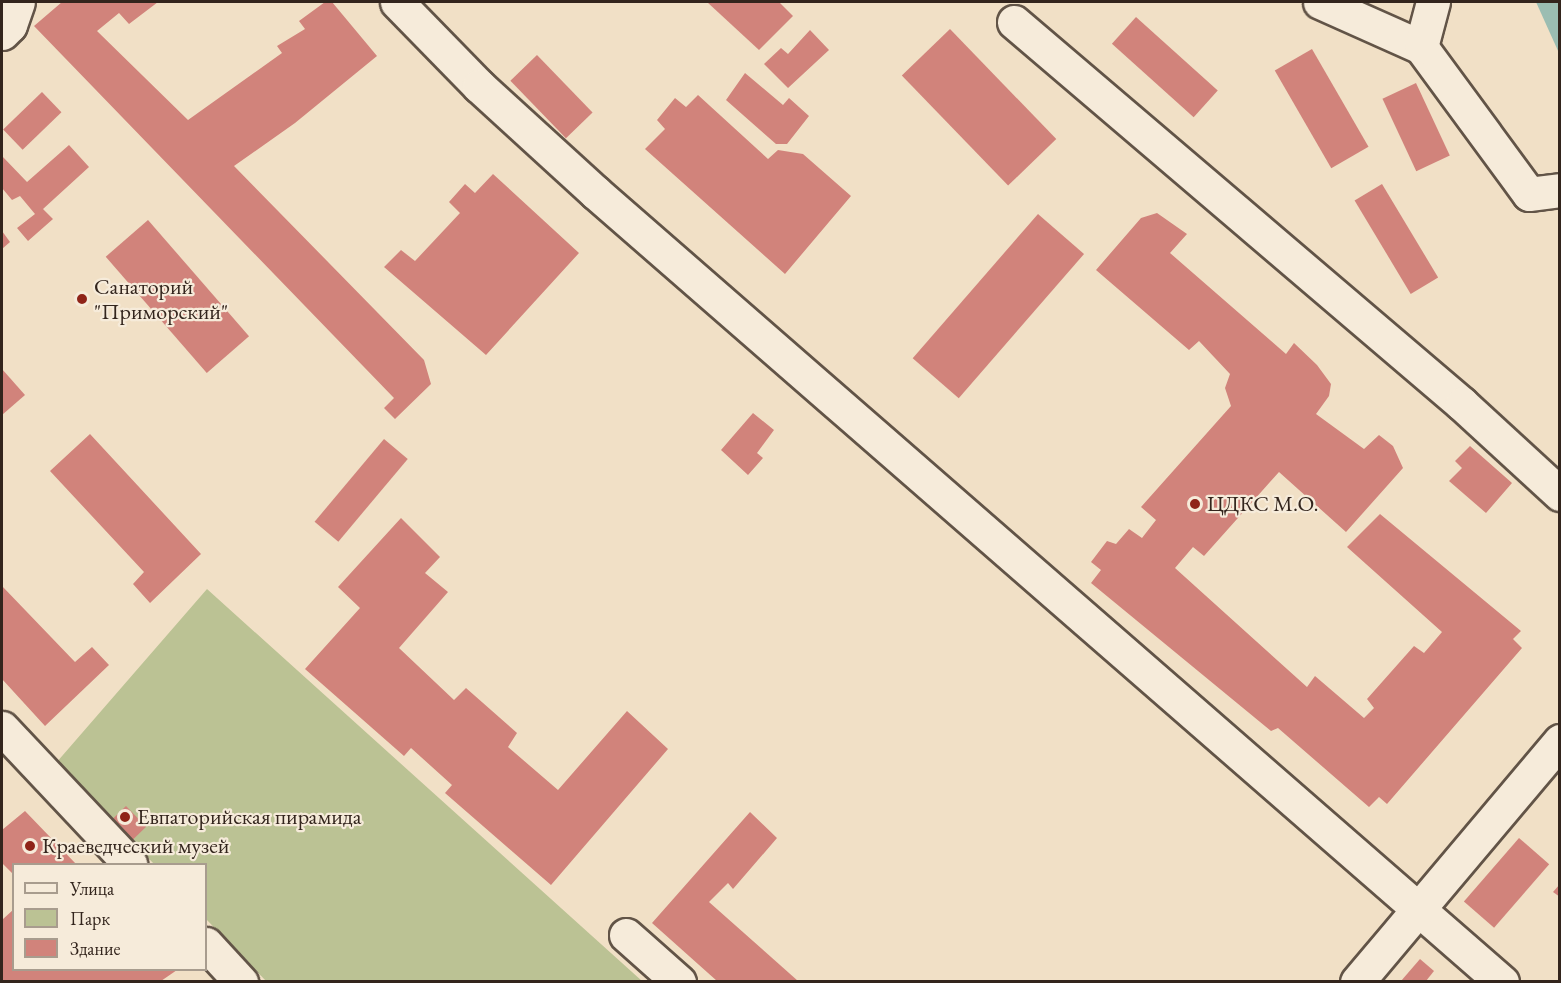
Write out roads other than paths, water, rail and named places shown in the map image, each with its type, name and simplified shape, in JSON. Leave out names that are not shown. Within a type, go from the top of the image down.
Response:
[{"type":"street","points":[[2,33],[10,25],[18,2]]},
{"type":"street","points":[[397,2],[479,86],[595,192],[1502,981]]},
{"type":"street","points":[[1320,2],[1421,46],[1529,194],[1560,190]]},
{"type":"street","points":[[1421,46],[1433,2]]},
{"type":"street","points":[[1014,22],[1462,404],[1560,494]]},
{"type":"street","points":[[2,728],[129,863]]},
{"type":"street","points":[[1357,981],[1560,741]]},
{"type":"street","points":[[626,935],[679,981]]},
{"type":"street","points":[[207,946],[228,978]]},
{"type":"water","points":[[1536,2],[1559,2],[1559,53]]},
{"type":"place","name":"Санаторий \"Приморский\"","points":[[82,299]]},
{"type":"place","name":"ЦДКС М.О.","points":[[1195,504]]},
{"type":"place","name":"Евпаторийская пирамида","points":[[125,817]]},
{"type":"place","name":"Краеведческий музей","points":[[30,846]]}]
